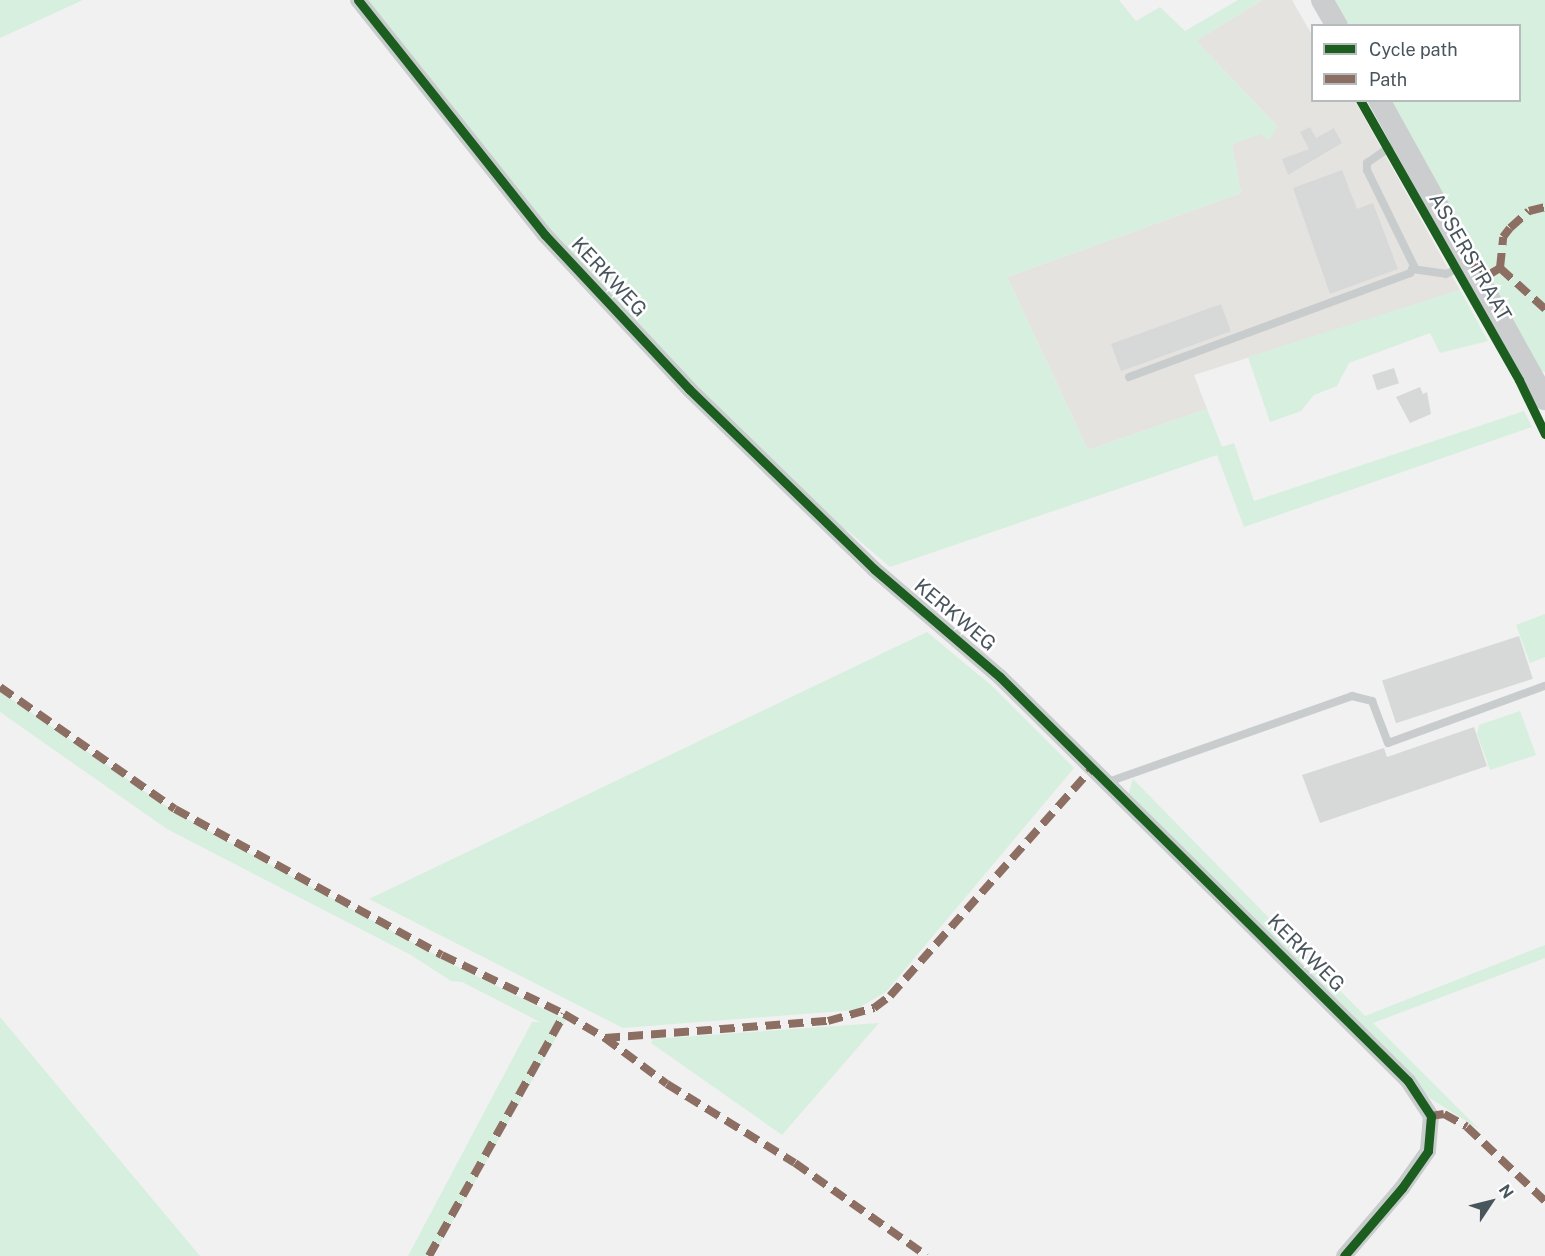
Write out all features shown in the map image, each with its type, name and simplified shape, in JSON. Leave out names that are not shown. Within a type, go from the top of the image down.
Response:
[{"type":"main road","points":[[1322,0],[1335,24]]},
{"type":"main road","name":"ASSERSTRAAT","points":[[1380,102],[1545,399]]},
{"type":"street","name":"KERKWEG","points":[[358,0],[545,235],[681,380],[866,561],[1000,677],[1108,782],[1422,1099],[1432,1125],[1425,1157],[1344,1256]]},
{"type":"lane","points":[[1400,140],[1367,163],[1367,170],[1413,269]]},
{"type":"lane","points":[[1413,269],[1446,274],[1470,262]]},
{"type":"lane","points":[[1129,377],[1410,273],[1413,269]]},
{"type":"lane","points":[[1108,782],[1352,696],[1372,701],[1388,743],[1545,686]]},
{"type":"shaded area","points":[[1262,0],[1292,0],[1311,33],[1311,102],[1356,102],[1460,290],[1194,375],[1207,409],[1088,450],[1007,277],[1241,193],[1232,144],[1278,127],[1196,41]]},
{"type":"green space","points":[[0,0],[83,0],[0,38]]},
{"type":"green space","points":[[363,0],[1119,0],[1136,21],[1160,7],[1185,31],[1238,0],[1262,0],[1196,41],[1278,127],[1268,141],[1261,134],[1232,144],[1241,193],[1007,277],[1088,450],[1207,409],[1222,447],[1234,443],[1254,501],[1524,411],[1532,427],[1244,527],[1217,455],[890,567],[847,530],[844,534],[712,405],[551,235]]},
{"type":"green space","points":[[1333,0],[1545,0],[1545,372],[1540,371],[1392,102],[1521,102],[1521,24],[1347,24]]},
{"type":"green space","points":[[1460,290],[1488,341],[1440,353],[1430,333],[1349,363],[1337,386],[1314,395],[1301,411],[1270,422],[1248,357]]},
{"type":"green space","points":[[1545,614],[1545,657],[1530,663],[1516,625]]},
{"type":"green space","points":[[927,632],[992,686],[1074,768],[886,992],[855,1010],[623,1028],[369,899]]},
{"type":"green space","points":[[0,691],[176,813],[454,965],[566,1020],[433,1256],[408,1256],[532,1022],[540,1022],[462,982],[451,981],[411,955],[167,829],[0,712]]},
{"type":"green space","points":[[1520,711],[1536,755],[1490,770],[1477,734],[1479,725]]},
{"type":"green space","points":[[1133,779],[1365,1016],[1545,945],[1545,958],[1373,1023],[1479,1129],[1431,1099],[1128,795]]},
{"type":"green space","points":[[0,1017],[200,1256],[0,1256]]},
{"type":"green space","points":[[879,1023],[782,1135],[651,1043],[653,1039]]},
{"type":"building","points":[[1310,127],[1316,138],[1334,128],[1342,143],[1288,175],[1282,159],[1309,149],[1300,132]]},
{"type":"building","points":[[1342,170],[1357,209],[1373,203],[1398,269],[1330,294],[1293,188]]},
{"type":"building","points":[[1221,304],[1231,331],[1121,371],[1111,344]]},
{"type":"building","points":[[1394,368],[1399,383],[1377,390],[1372,375]]},
{"type":"building","points":[[1420,387],[1423,394],[1427,392],[1431,414],[1410,423],[1396,397]]},
{"type":"building","points":[[1519,636],[1533,679],[1396,723],[1382,680]]},
{"type":"building","points":[[1474,727],[1487,766],[1320,823],[1302,775],[1384,748],[1387,757]]},
{"type":"marked path","points":[[1470,262],[1490,274],[1500,268],[1503,237],[1529,211],[1545,207]]},
{"type":"marked path","points":[[1500,268],[1545,309]]},
{"type":"marked path","points":[[0,687],[175,809],[442,955],[564,1014],[605,1038],[667,1084],[795,1163],[927,1256]]},
{"type":"marked path","points":[[605,1038],[828,1021],[874,1008],[890,996],[1093,767]]},
{"type":"marked path","points":[[429,1256],[564,1014]]},
{"type":"marked path","points":[[1431,1116],[1444,1114],[1467,1127],[1545,1201]]},
{"type":"cycle path","points":[[358,0],[545,235],[689,389],[874,569],[1000,677],[1408,1081],[1431,1116],[1428,1151],[1402,1188],[1344,1256]]},
{"type":"cycle path","points":[[1361,102],[1519,380],[1545,434]]}]
